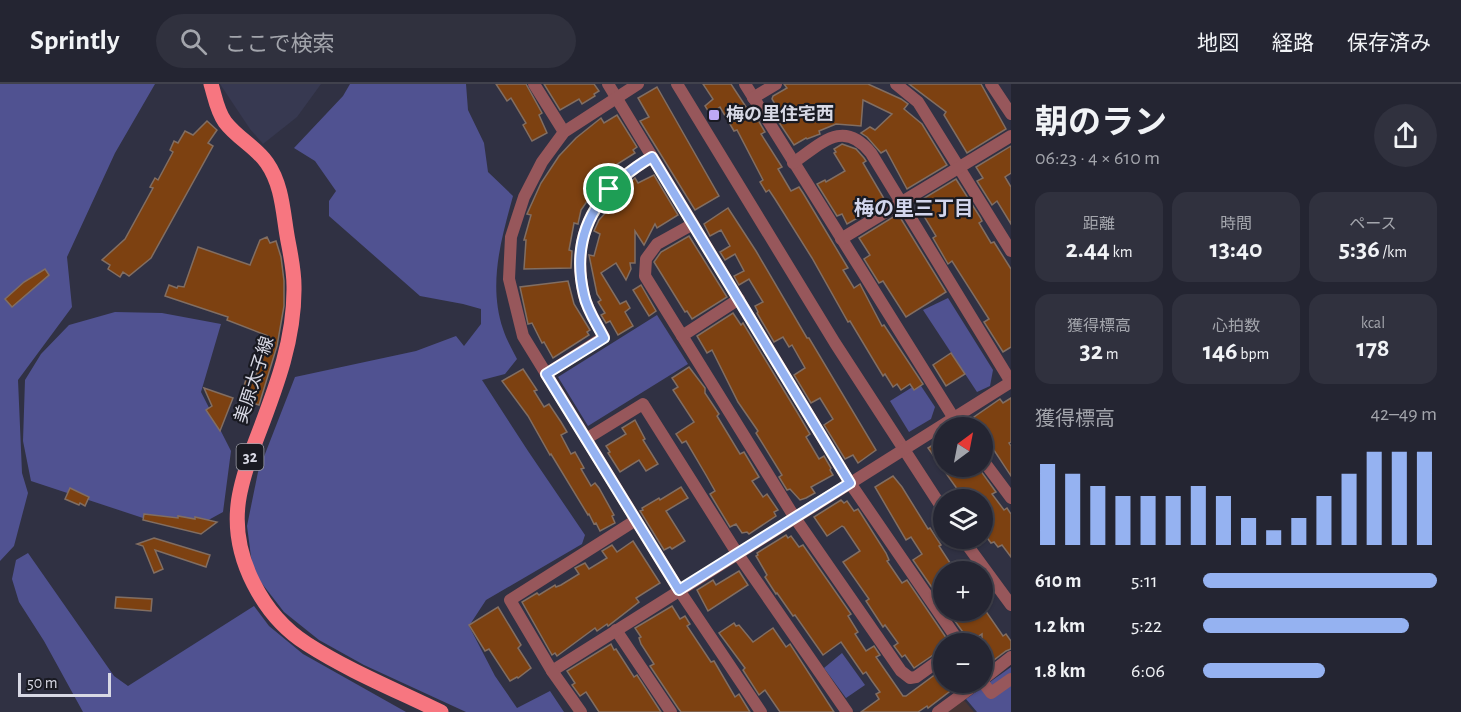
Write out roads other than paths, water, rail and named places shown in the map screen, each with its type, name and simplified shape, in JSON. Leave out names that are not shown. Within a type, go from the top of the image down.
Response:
[{"type":"main road","name":"美原太子線","points":[[211,84],[224,121],[235,134],[263,157],[277,182],[284,211],[295,284],[292,326],[287,350],[242,485],[237,518],[242,554],[262,600],[281,623],[306,644],[441,712]]},
{"type":"street","points":[[534,84],[564,132]]},
{"type":"street","points":[[608,84],[850,483],[953,633]]},
{"type":"street","points":[[638,84],[564,132],[542,162],[524,197],[511,237],[509,279],[523,336],[679,590],[761,712]]},
{"type":"street","points":[[677,84],[828,333],[933,495]]},
{"type":"street","points":[[745,84],[953,417]]},
{"type":"street","points":[[753,98],[776,84]]},
{"type":"street","points":[[896,84],[918,102],[1011,251]]},
{"type":"street","points":[[991,84],[1011,114]]},
{"type":"street","points":[[793,163],[829,138],[845,135],[861,140],[1011,382],[965,417]]},
{"type":"street","points":[[841,239],[1011,136]]},
{"type":"street","points":[[546,374],[604,338],[584,297],[580,270],[579,261],[588,220],[609,189],[631,170],[652,157]]},
{"type":"street","points":[[693,224],[657,244],[646,259],[645,276],[795,518],[901,671],[910,678],[933,664]]},
{"type":"street","points":[[682,336],[739,300]]},
{"type":"street","points":[[586,439],[643,404],[737,553],[847,712]]},
{"type":"street","points":[[552,671],[902,450],[933,435]]},
{"type":"street","points":[[993,474],[1011,498]]},
{"type":"street","points":[[581,712],[552,671],[510,600],[636,520]]},
{"type":"street","points":[[970,549],[1011,605]]},
{"type":"street","points":[[616,630],[671,712]]},
{"type":"street","points":[[993,671],[1011,657]]},
{"type":"street","points":[[993,692],[1011,679]]},
{"type":"street","points":[[939,712],[965,693]]},
{"type":"place","name":"梅の里住宅西","points":[[714,115]]},
{"type":"district","name":"梅の里三丁目","points":[[914,209]]}]
